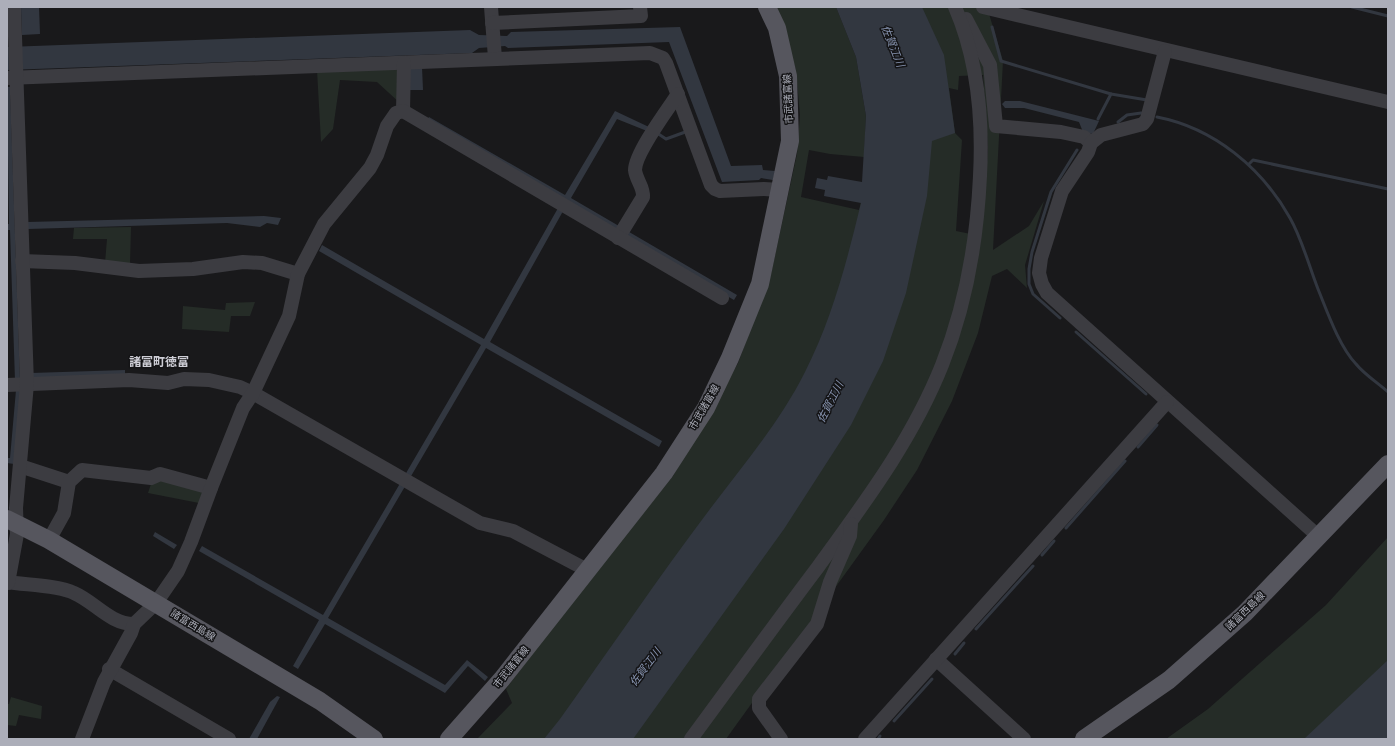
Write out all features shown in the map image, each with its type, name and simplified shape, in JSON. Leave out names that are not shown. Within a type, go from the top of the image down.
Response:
[{"type":"main road","name":"市武諸富線","points":[[449,739],[502,679],[664,473],[706,408],[730,358],[760,284],[790,141],[788,76],[777,28],[768,7]]},
{"type":"main road","name":"諸富西島線","points":[[1084,739],[1169,680],[1245,613],[1388,464]]},
{"type":"main road","name":"諸富西島線","points":[[12,521],[49,540],[320,701],[374,739]]},
{"type":"street","points":[[14,7],[16,44],[13,76],[27,384],[20,466],[12,521],[17,534],[8,582],[62,589],[75,593],[108,616],[125,624],[134,624]]},
{"type":"street","points":[[491,7],[495,54]]},
{"type":"street","points":[[493,26],[641,16],[640,7]]},
{"type":"street","points":[[983,7],[1165,51],[1388,102]]},
{"type":"street","points":[[957,12],[966,19],[990,65],[996,126],[1062,132],[1084,137],[1091,143]]},
{"type":"street","points":[[691,739],[877,486],[909,434],[942,365],[963,299],[975,231],[981,146],[980,112],[975,70],[957,12]]},
{"type":"street","points":[[1165,51],[1147,119],[1143,124],[1101,135],[1091,143],[1088,152],[1062,191],[1041,258],[1039,273],[1042,284],[1046,293],[1318,536]]},
{"type":"street","points":[[13,76],[404,63],[495,54],[650,53],[663,58],[678,94],[711,185],[720,191],[764,189],[780,190]]},
{"type":"street","points":[[402,111],[404,63]]},
{"type":"street","points":[[620,234],[643,197],[643,191],[635,171],[636,162],[653,132],[678,94]]},
{"type":"street","points":[[82,739],[109,669],[131,633],[134,624],[156,603],[178,571],[191,542],[210,488],[243,408],[253,393],[289,316],[298,274],[324,224],[370,168],[377,155],[387,126],[396,113],[402,111],[565,206],[620,234],[722,298]]},
{"type":"street","points":[[22,261],[75,263],[139,271],[193,269],[243,262],[262,263],[298,274]]},
{"type":"street","points":[[7,385],[129,380],[168,383],[184,379],[209,380],[240,387],[480,523],[513,531],[587,570]]},
{"type":"street","points":[[865,739],[1168,402]]},
{"type":"street","points":[[20,466],[69,482]]},
{"type":"street","points":[[49,540],[64,513],[69,482],[82,470],[152,478],[160,474],[210,488]]},
{"type":"street","points":[[781,739],[759,708],[760,699],[817,624],[830,582],[850,536],[851,522]]},
{"type":"street","points":[[936,659],[1024,739]]},
{"type":"street","points":[[109,669],[229,739]]},
{"type":"shaded area","points":[[776,7],[836,7],[856,57],[866,116],[864,157],[830,154],[809,150],[801,197],[859,210],[861,202],[870,216],[805,405],[554,739],[477,739],[512,703],[506,689],[549,631],[673,476],[738,363],[771,274],[797,154],[800,115],[796,70]]},
{"type":"shaded area","points":[[922,7],[987,7],[1003,61],[993,250],[1029,226],[1044,201],[1025,265],[1027,288],[1007,269],[992,276],[978,333],[952,401],[917,470],[884,520],[726,739],[620,739],[773,530]],"holes":[[[983,75],[988,149],[981,236],[956,231],[962,140],[955,133],[949,88],[958,90],[959,76]]]},
{"type":"shaded area","points":[[398,67],[400,103],[377,82],[340,80],[333,129],[321,142],[317,70]]},
{"type":"shaded area","points":[[131,227],[130,264],[105,263],[107,239],[73,239],[74,228]]},
{"type":"shaded area","points":[[255,302],[250,316],[231,316],[229,332],[182,329],[183,306],[225,310],[226,303]]},
{"type":"shaded area","points":[[161,478],[204,489],[199,503],[148,493],[152,481]]},
{"type":"shaded area","points":[[1388,537],[1388,669],[1312,739],[1166,739],[1208,709],[1326,605]]},
{"type":"shaded area","points":[[11,697],[42,706],[41,719],[19,715],[16,726],[7,725],[7,704],[9,704]]},
{"type":"water","points":[[21,7],[39,7],[40,34],[22,35]]},
{"type":"water","name":"佐賀江川","points":[[836,7],[922,7],[944,55],[955,133],[932,141],[927,196],[906,293],[883,361],[851,425],[784,529],[633,739],[544,739],[560,719],[710,509],[773,426],[795,390],[815,352],[838,289],[861,203],[824,196],[825,190],[815,188],[817,178],[827,180],[828,176],[862,182],[866,116],[856,57]]},
{"type":"water","points":[[680,27],[731,166],[762,165],[763,170],[775,171],[773,180],[761,178],[759,180],[722,182],[669,42],[508,48],[505,46],[479,48],[472,53],[7,70],[7,47],[470,30],[479,35],[507,36],[511,32]]},
{"type":"water","points":[[422,67],[423,90],[410,90],[409,68]]},
{"type":"water","points":[[7,87],[10,87],[20,381],[15,381],[10,230],[7,230],[7,224],[9,224]]},
{"type":"water","points":[[1005,101],[1020,101],[1099,121],[1093,134],[1083,132],[1079,122],[1024,108],[1005,108],[1002,104]]},
{"type":"water","points":[[615,111],[649,127],[647,131],[617,119],[571,198],[737,295],[734,300],[567,204],[490,342],[662,441],[659,447],[486,348],[328,618],[445,685],[467,660],[488,677],[485,681],[468,666],[445,693],[325,624],[298,669],[293,666],[319,620],[199,551],[202,546],[323,615],[481,345],[319,251],[322,245],[484,339],[562,201],[426,122],[429,117],[565,195]]},
{"type":"water","points":[[264,216],[281,218],[278,225],[267,223],[260,227],[227,223],[28,229],[27,222]]},
{"type":"water","points":[[125,370],[125,375],[33,378],[31,373]]},
{"type":"water","points":[[16,390],[22,391],[14,464],[7,463],[7,458],[10,458]]},
{"type":"water","points":[[155,532],[177,545],[174,549],[153,536]]},
{"type":"water","points":[[1388,660],[1388,739],[1304,739]]},
{"type":"water","points":[[277,696],[280,697],[257,739],[249,739],[270,702]]},
{"type":"waterway","points":[[1352,7],[1388,16]]},
{"type":"waterway","points":[[992,27],[1001,61],[1111,94]]},
{"type":"waterway","points":[[1098,119],[1111,94],[1147,100]]},
{"type":"waterway","points":[[1118,122],[1127,115],[1141,113]]},
{"type":"waterway","points":[[1157,117],[1178,122],[1198,130],[1217,141],[1251,167],[1265,183],[1279,200],[1294,226],[1329,318],[1344,348],[1360,368],[1388,392]]},
{"type":"waterway","points":[[657,133],[666,139],[688,131]]},
{"type":"waterway","points":[[1060,318],[1033,294],[1029,284],[1029,269],[1032,252],[1051,192],[1077,150]]},
{"type":"waterway","points":[[1249,164],[1253,160],[1388,189]]},
{"type":"waterway","points":[[1076,332],[1146,394]]},
{"type":"waterway","points":[[1138,447],[1157,425]]},
{"type":"waterway","points":[[1066,528],[1125,461]]},
{"type":"waterway","points":[[1042,555],[1054,541]]},
{"type":"waterway","points":[[976,629],[1033,566]]},
{"type":"waterway","points":[[955,654],[964,643]]},
{"type":"waterway","points":[[894,721],[932,679]]},
{"type":"district","name":"諸富町徳富","points":[[159,361]]}]
